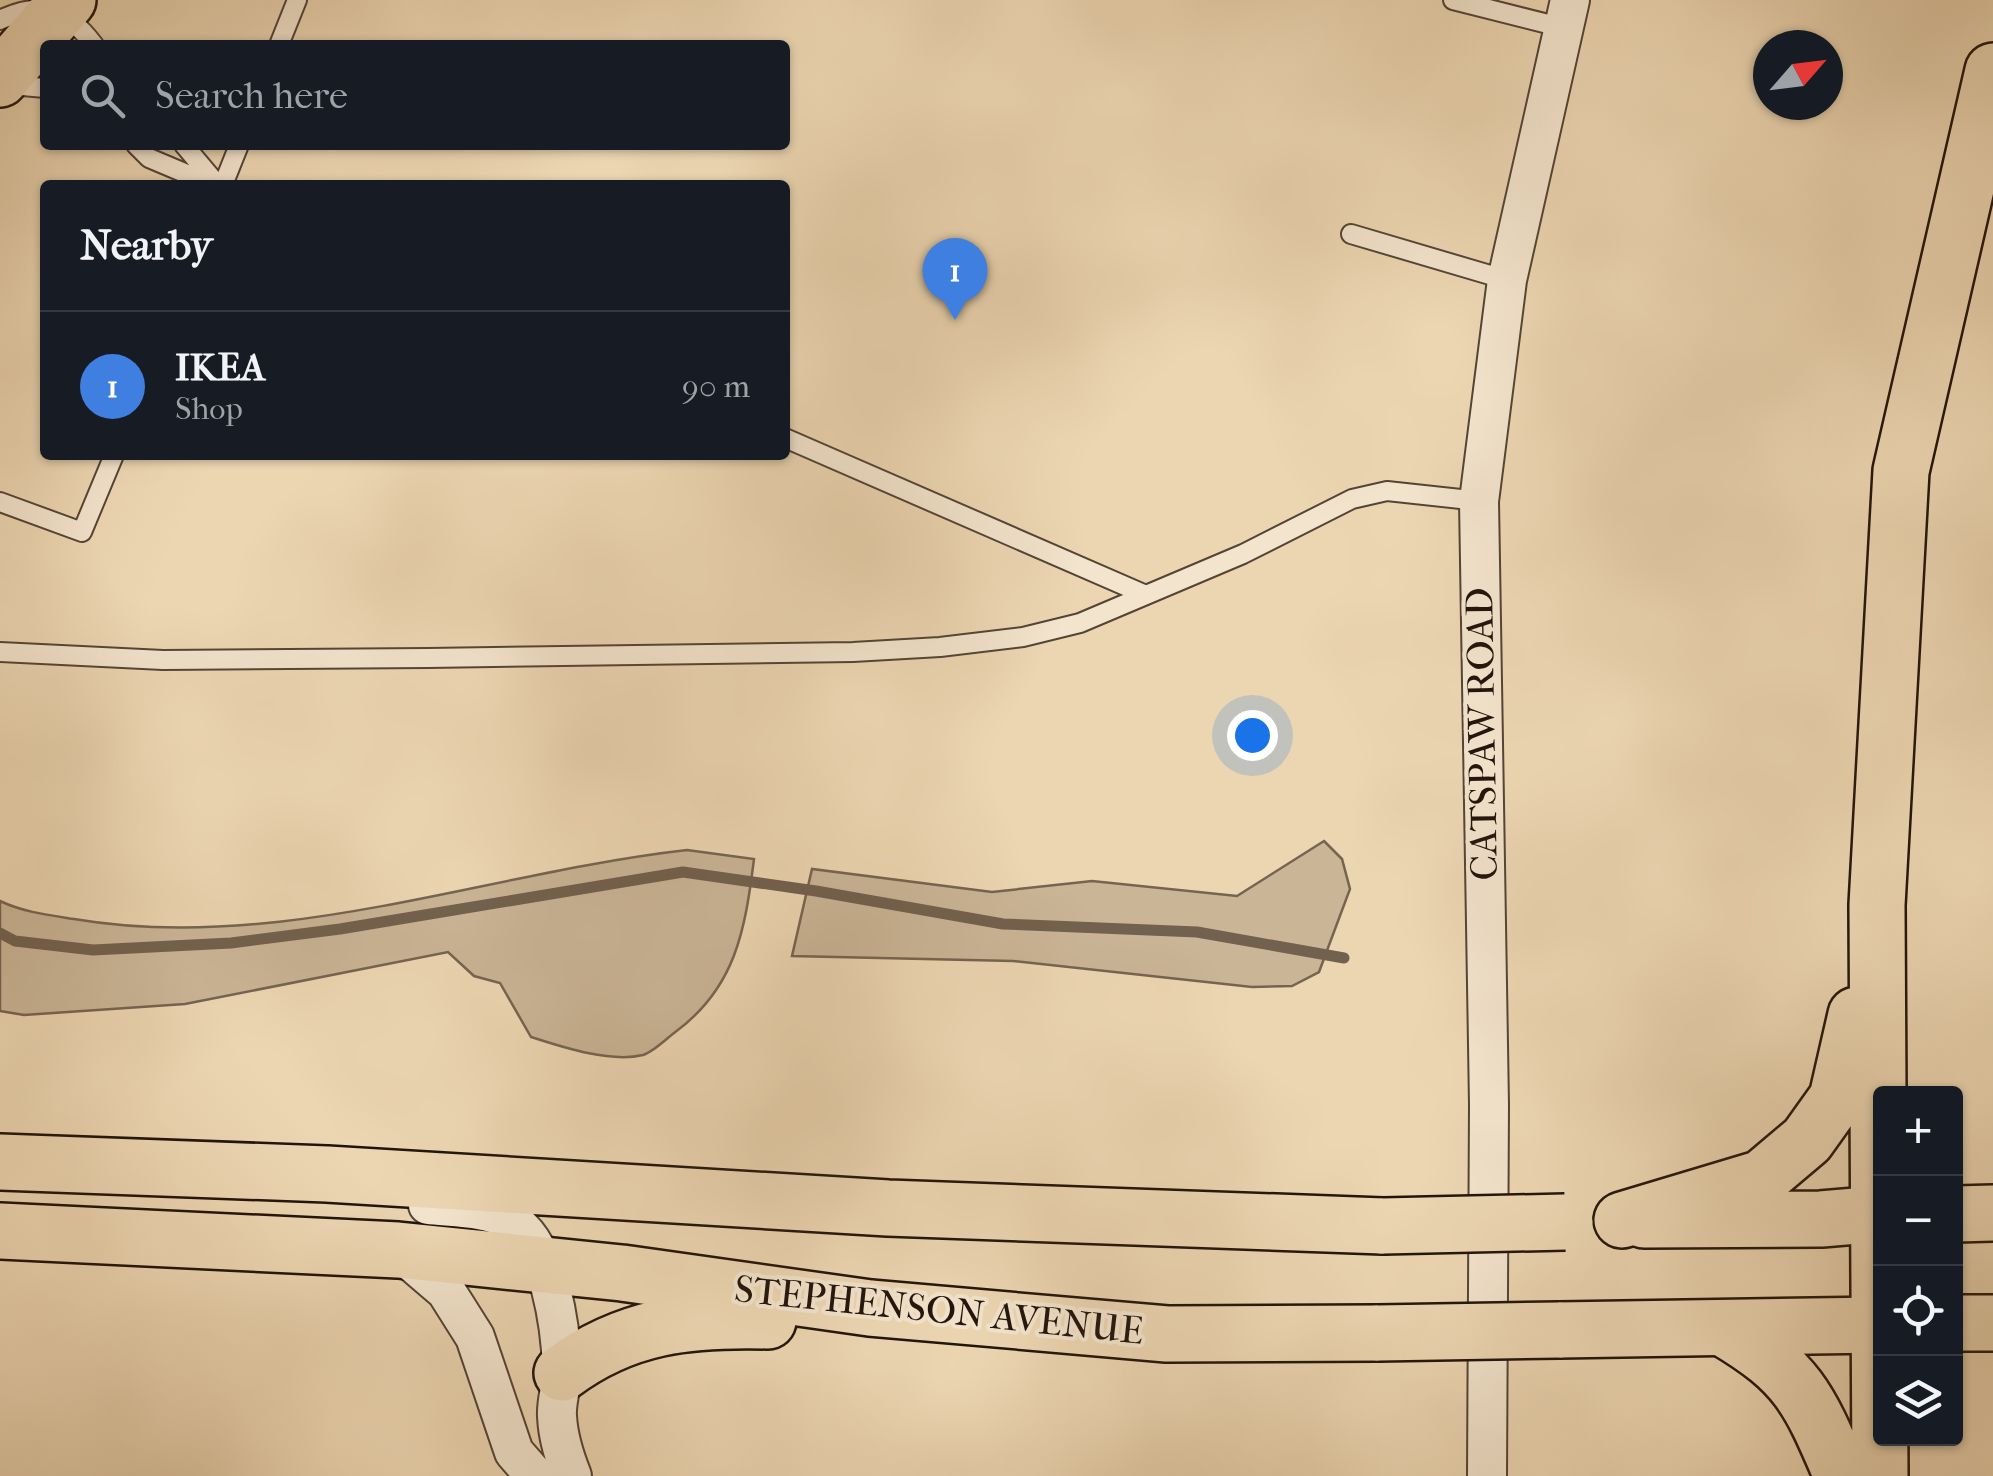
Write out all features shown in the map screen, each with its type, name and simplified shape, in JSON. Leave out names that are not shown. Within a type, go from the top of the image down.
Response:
[{"type":"main road","points":[[49,40],[74,18]]},
{"type":"main road","points":[[0,82],[40,47]]},
{"type":"main road","points":[[1879,1176],[1877,905],[1901,471],[1993,70]]},
{"type":"main road","points":[[1622,1220],[1762,1178],[1807,1140],[1837,1098],[1877,905]]},
{"type":"main road","points":[[0,1162],[327,1174],[888,1208],[1383,1226],[1821,1219],[1873,1215]]},
{"type":"main road","points":[[1963,1214],[1993,1213]]},
{"type":"main road","name":"STEPHENSON AVENUE","points":[[0,1230],[398,1250],[543,1264],[870,1308],[1167,1334],[1873,1325]]},
{"type":"main road","points":[[562,1373],[592,1351],[651,1328],[715,1320],[792,1322],[870,1308]]},
{"type":"main road","points":[[1963,1324],[1993,1323]]},
{"type":"main road","points":[[1725,1329],[1765,1353],[1792,1380],[1813,1410],[1842,1476]]},
{"type":"main road","points":[[1879,1356],[1880,1476]]},
{"type":"street","name":"CATSPAW ROAD","points":[[1487,1476],[1489,1105],[1479,501],[1508,280],[1567,14]]},
{"type":"street","points":[[327,1174],[354,1192],[381,1200],[472,1210],[510,1220],[528,1236],[543,1264],[558,1324],[562,1373],[557,1413],[562,1451],[572,1476]]},
{"type":"street","points":[[398,1250],[446,1291],[475,1337],[514,1452],[535,1476]]},
{"type":"lane","points":[[281,40],[297,0]]},
{"type":"lane","points":[[1453,0],[1567,14]]},
{"type":"lane","points":[[0,20],[18,6],[40,4],[74,18]]},
{"type":"lane","points":[[0,82],[40,87]]},
{"type":"lane","points":[[141,150],[149,158],[205,180]]},
{"type":"lane","points":[[188,150],[214,180]]},
{"type":"lane","points":[[220,180],[236,150]]},
{"type":"lane","points":[[1351,234],[1508,280]]},
{"type":"lane","points":[[790,440],[1146,594]]},
{"type":"lane","points":[[0,502],[82,532],[112,460]]},
{"type":"lane","points":[[0,652],[238,660],[852,652],[1022,638],[1080,624],[1243,554],[1352,499],[1388,491],[1479,501]]},
{"type":"shaded area","points":[[1324,841],[1342,859],[1350,889],[1319,972],[1292,986],[1252,987],[1013,961],[792,956],[812,869],[992,892],[1092,881],[1237,896]]},
{"type":"shaded area","points":[[687,850],[754,859],[746,910],[734,956],[711,997],[695,1016],[643,1055],[601,1055],[531,1037],[500,983],[474,976],[448,952],[185,1004],[24,1015],[0,1011],[0,901],[74,919],[151,927],[228,926],[305,919]]},
{"type":"waterway","points":[[0,933],[15,941],[93,950],[231,943],[340,929],[683,872],[1003,924],[1197,932],[1344,958]]},
{"type":"place","name":"IKEA","points":[[955,320]]}]
